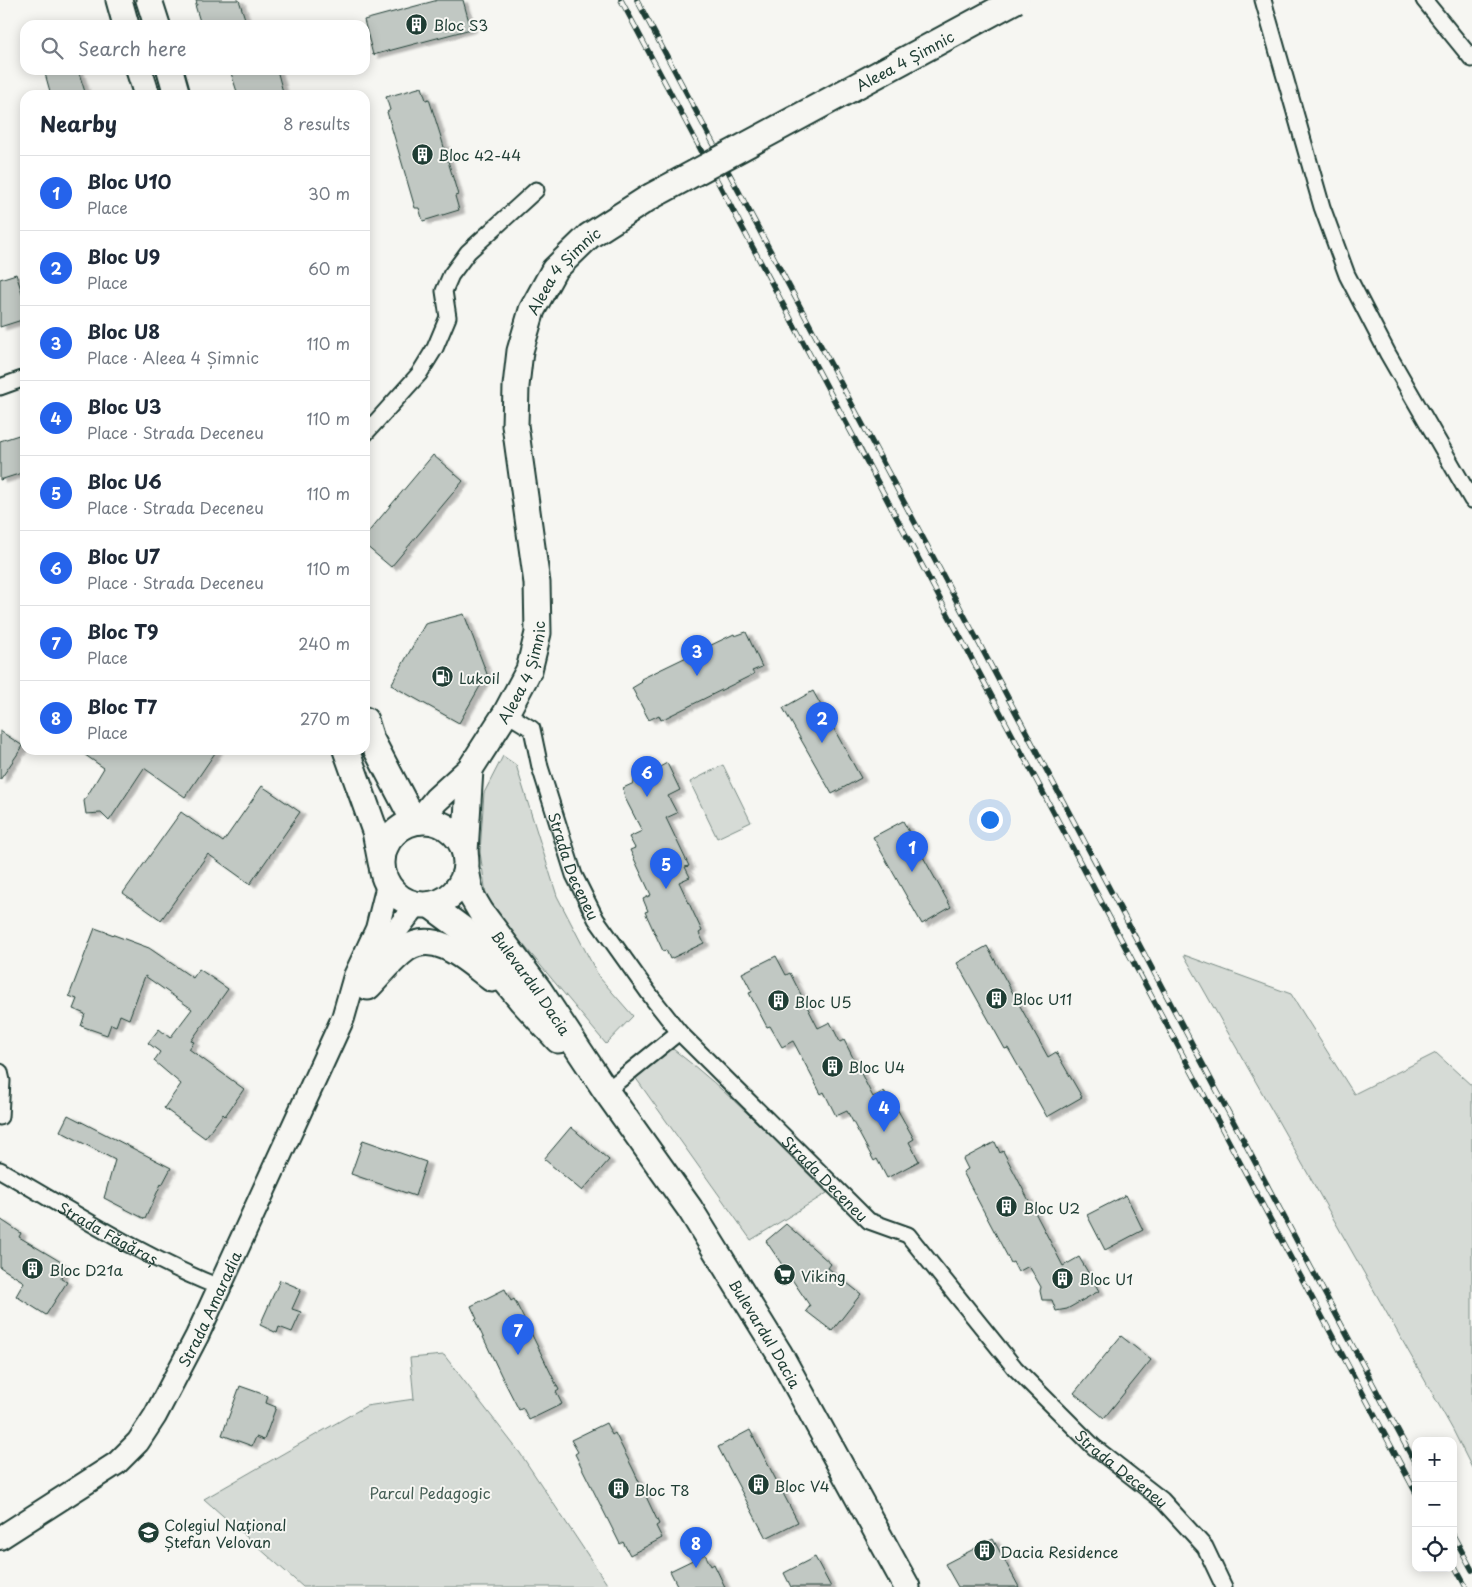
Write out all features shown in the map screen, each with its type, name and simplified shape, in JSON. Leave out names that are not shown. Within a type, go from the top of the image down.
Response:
[{"type":"main road","points":[[119,0],[125,20]]},
{"type":"main road","points":[[149,0],[155,20]]},
{"type":"main road","name":"Aleea 4 Șimnic","points":[[416,821],[470,769],[506,712],[529,670],[538,634],[538,583],[515,425],[516,386],[520,351],[532,310],[554,270],[589,236],[650,197],[1016,0]]},
{"type":"main road","points":[[141,75],[145,90]]},
{"type":"main road","points":[[171,75],[176,90]]},
{"type":"main road","points":[[370,736],[416,821],[398,829],[386,843],[382,854],[384,876]]},
{"type":"main road","points":[[348,755],[375,831],[384,876]]},
{"type":"main road","name":"Aleea 4 Șimnic","points":[[466,861],[470,769]]},
{"type":"main road","name":"Bulevardul Dacia","points":[[416,821],[431,821],[443,824],[457,836],[466,861],[471,895],[481,912],[539,990],[606,1091],[690,1209],[779,1353],[907,1587]]},
{"type":"main road","points":[[423,905],[443,901],[454,894],[462,883],[466,861]]},
{"type":"main road","name":"Bulevardul Dacia","points":[[384,876],[395,894],[405,901],[423,905],[464,930],[522,1001],[606,1091]]},
{"type":"main road","name":"Strada Amaradia","points":[[0,1538],[117,1463],[138,1442],[155,1416],[219,1287],[343,1018],[355,976],[377,929],[384,876]]},
{"type":"main road","name":"Strada Amaradia","points":[[343,1018],[368,987],[391,937],[423,905]]},
{"type":"main road","points":[[368,987],[407,948],[426,942],[448,946],[522,1001]]},
{"type":"street","points":[[1263,0],[1322,207],[1348,275],[1388,354],[1472,500]]},
{"type":"street","points":[[1424,0],[1472,59]]},
{"type":"street","points":[[370,428],[419,374],[435,348],[448,317],[444,291],[451,275],[468,252],[536,190]]},
{"type":"street","points":[[0,386],[20,380]]},
{"type":"street","name":"Strada Deceneu","points":[[506,712],[532,728],[540,767],[574,875],[596,919],[647,991],[679,1032],[869,1221],[908,1235],[1015,1368],[1094,1447],[1162,1500],[1205,1547],[1224,1587]]},
{"type":"street","points":[[606,1091],[679,1032]]},
{"type":"street","points":[[0,1072],[2,1081],[0,1117]]},
{"type":"street","name":"Strada Făgăraș","points":[[0,1170],[150,1257],[182,1273],[219,1287]]},
{"type":"green space","points":[[503,756],[516,765],[557,896],[599,977],[633,1016],[606,1044],[487,901],[480,852],[484,793]]},
{"type":"green space","points":[[723,765],[751,822],[717,838],[690,782]]},
{"type":"green space","points":[[1184,955],[1291,994],[1354,1094],[1436,1053],[1472,1086],[1472,1468],[1453,1430]]},
{"type":"green space","points":[[673,1049],[733,1100],[827,1193],[751,1240],[635,1077],[654,1059]]},
{"type":"green space","name":"Parcul Pedagogic","points":[[444,1355],[520,1453],[609,1587],[303,1587],[204,1499],[366,1406],[414,1399],[410,1358]]},
{"type":"building","points":[[196,0],[239,0],[245,20],[200,20],[195,5],[197,5]]},
{"type":"building","name":"Bloc S3","points":[[438,0],[463,0],[471,29],[373,55],[370,43],[370,20],[364,20]]},
{"type":"building","points":[[45,75],[80,75],[84,90],[50,90]]},
{"type":"building","points":[[232,75],[278,75],[282,90],[236,90]]},
{"type":"building","name":"Bloc 42-44","points":[[422,87],[426,100],[429,99],[441,137],[458,195],[455,196],[459,210],[423,221],[419,208],[415,208],[387,112],[390,110],[386,97]]},
{"type":"building","points":[[16,274],[20,286],[20,321],[0,327],[0,279]]},
{"type":"building","points":[[20,435],[20,474],[0,480],[0,441]]},
{"type":"building","points":[[433,455],[463,481],[391,567],[370,549],[370,530]]},
{"type":"building","points":[[464,614],[487,674],[459,723],[391,685],[425,624]]},
{"type":"building","points":[[746,632],[762,667],[752,671],[754,674],[661,720],[659,715],[649,720],[632,688],[642,682],[641,679],[734,634],[735,636]]},
{"type":"building","points":[[813,691],[861,778],[832,794],[783,708]]},
{"type":"building","points":[[0,731],[20,744],[20,750],[0,780]]},
{"type":"building","points":[[85,755],[214,755],[185,797],[144,768],[109,821],[101,813],[86,814],[84,801],[104,768]]},
{"type":"building","points":[[667,763],[680,790],[668,796],[677,813],[666,818],[689,866],[685,867],[690,877],[679,882],[702,931],[699,933],[704,943],[670,959],[666,950],[663,951],[645,912],[648,911],[643,899],[651,895],[630,850],[635,848],[629,837],[642,831],[625,798],[623,788],[634,783],[634,774],[643,772],[647,774]]},
{"type":"building","points":[[262,786],[300,812],[250,884],[208,854],[161,920],[123,893],[181,812],[223,842]]},
{"type":"building","points":[[903,821],[951,907],[922,924],[873,837]]},
{"type":"building","points":[[95,928],[149,948],[193,978],[199,969],[228,989],[191,1041],[194,1042],[189,1049],[244,1089],[225,1116],[223,1114],[205,1138],[164,1108],[181,1084],[154,1061],[160,1052],[148,1043],[159,1029],[170,1038],[192,1009],[145,976],[129,1019],[120,1015],[116,1026],[111,1024],[107,1035],[81,1026],[85,1014],[73,1009],[77,999],[69,996]]},
{"type":"building","points":[[987,946],[1048,1057],[1056,1052],[1082,1097],[1047,1117],[1008,1048],[1005,1049],[957,963]]},
{"type":"building","points":[[776,956],[786,975],[790,973],[818,1028],[830,1022],[840,1042],[844,1040],[873,1097],[884,1091],[893,1109],[896,1107],[914,1139],[909,1142],[919,1161],[887,1178],[877,1159],[874,1161],[847,1111],[836,1116],[824,1092],[821,1094],[793,1041],[782,1047],[770,1026],[767,1027],[749,993],[752,992],[742,973]]},
{"type":"building","points":[[68,1115],[171,1168],[161,1184],[145,1219],[104,1198],[115,1160],[60,1131]]},
{"type":"building","points":[[571,1127],[609,1160],[582,1191],[544,1159]]},
{"type":"building","points":[[363,1140],[426,1162],[415,1196],[351,1174]]},
{"type":"building","name":"Bloc U2","points":[[995,1142],[1000,1153],[1003,1151],[1063,1266],[1079,1257],[1099,1291],[1067,1309],[1056,1311],[1052,1300],[1042,1300],[1041,1287],[1029,1266],[1018,1272],[1013,1262],[1011,1263],[963,1172],[968,1169],[963,1159]]},
{"type":"building","points":[[1126,1195],[1143,1230],[1105,1250],[1087,1215]]},
{"type":"building","name":"Bloc D21a","points":[[0,1219],[21,1233],[19,1237],[61,1262],[63,1266],[61,1279],[67,1282],[46,1315],[16,1296],[24,1282],[0,1267]]},
{"type":"building","points":[[786,1224],[831,1264],[828,1268],[861,1294],[832,1331],[806,1311],[810,1306],[766,1241]]},
{"type":"building","points":[[280,1280],[301,1289],[292,1309],[301,1312],[292,1332],[279,1327],[277,1333],[260,1325]]},
{"type":"building","points":[[505,1289],[511,1301],[514,1299],[532,1335],[559,1390],[556,1392],[562,1404],[529,1420],[523,1408],[519,1410],[501,1375],[475,1320],[477,1319],[471,1306]]},
{"type":"building","points":[[1121,1336],[1151,1360],[1104,1418],[1074,1393]]},
{"type":"building","points":[[240,1386],[268,1396],[266,1403],[276,1407],[264,1440],[256,1437],[252,1446],[222,1435]]},
{"type":"building","name":"Bloc T8","points":[[606,1423],[612,1435],[615,1433],[633,1469],[659,1524],[656,1526],[662,1538],[630,1555],[623,1542],[620,1544],[575,1454],[578,1452],[571,1440]]},
{"type":"building","name":"Bloc V4","points":[[750,1430],[798,1522],[766,1538],[718,1447]]},
{"type":"building","name":"Dacia Residence","points":[[993,1539],[1019,1587],[958,1587],[945,1564]]},
{"type":"building","points":[[705,1554],[711,1566],[714,1564],[725,1587],[678,1587],[670,1571]]},
{"type":"building","points":[[815,1557],[831,1587],[791,1587],[784,1573]]},
{"type":"railway","points":[[621,0],[1412,1485]]},
{"type":"railway","points":[[637,0],[1412,1457]]},
{"type":"railway","points":[[1457,1542],[1472,1570]]},
{"type":"railway","points":[[1457,1570],[1466,1587]]},
{"type":"place","name":"Bloc S3","points":[[417,24]]},
{"type":"place","name":"Bloc 42-44","points":[[422,154]]},
{"type":"place","name":"Bloc U8","points":[[697,676]]},
{"type":"place","name":"Lukoil","points":[[443,677]]},
{"type":"place","name":"Bloc U9","points":[[822,743]]},
{"type":"place","name":"Bloc U7","points":[[647,797]]},
{"type":"place","name":"Bloc U10","points":[[912,872]]},
{"type":"place","name":"Bloc U6","points":[[666,889]]},
{"type":"place","name":"Bloc U11","points":[[996,998]]},
{"type":"place","name":"Bloc U5","points":[[778,1001]]},
{"type":"place","name":"Bloc U4","points":[[832,1066]]},
{"type":"place","name":"Bloc U3","points":[[884,1132]]},
{"type":"place","name":"Bloc U2","points":[[1007,1207]]},
{"type":"place","name":"Bloc D21a","points":[[33,1269]]},
{"type":"place","name":"Viking","points":[[785,1275]]},
{"type":"place","name":"Bloc U1","points":[[1063,1278]]},
{"type":"place","name":"Bloc T9","points":[[518,1355]]},
{"type":"place","name":"Bloc V4","points":[[758,1485]]},
{"type":"place","name":"Bloc T8","points":[[618,1489]]},
{"type":"place","name":"Colegiul Național Ștefan Velovan","points":[[148,1533]]},
{"type":"place","name":"Dacia Residence","points":[[984,1551]]},
{"type":"place","name":"Bloc T7","points":[[696,1568]]}]
